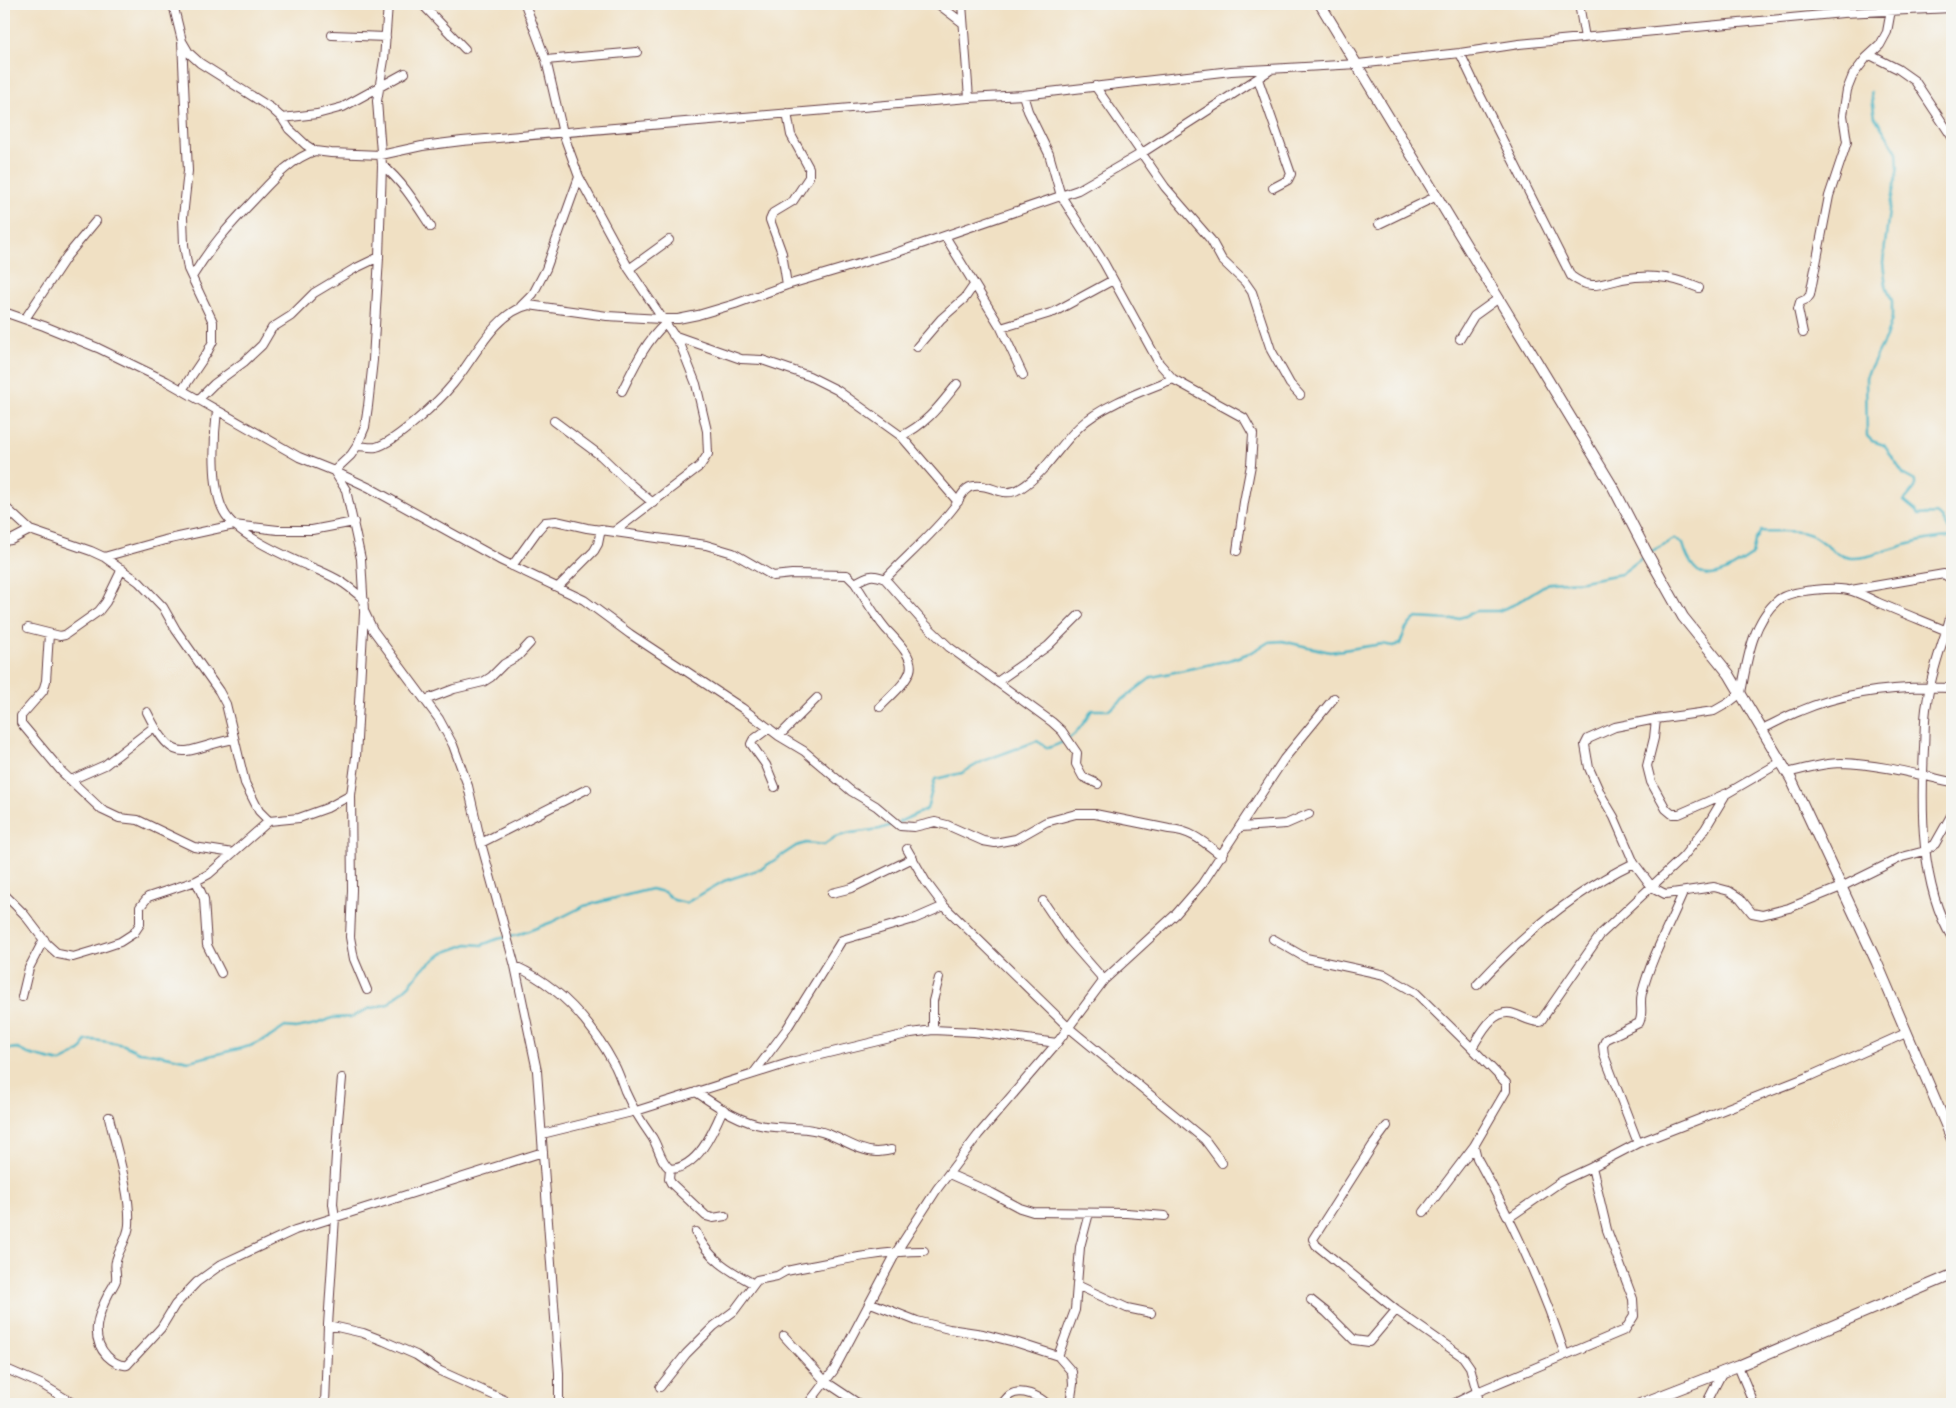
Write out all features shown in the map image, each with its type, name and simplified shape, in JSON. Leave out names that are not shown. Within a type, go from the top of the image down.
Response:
[{"type":"street","points":[[173,4],[182,41],[188,171],[182,218],[183,232],[188,269],[213,322],[213,340],[207,353],[182,390]]},
{"type":"street","points":[[334,471],[351,455],[357,446],[365,427],[368,406],[373,360],[379,257],[382,165],[378,101],[388,4]]},
{"type":"street","points":[[422,4],[465,49]]},
{"type":"street","points":[[525,4],[546,60],[563,133],[579,177],[628,269],[681,346],[696,384],[708,431],[708,454],[700,466],[615,531]]},
{"type":"street","points":[[938,4],[963,23]]},
{"type":"street","points":[[962,4],[969,98]]},
{"type":"street","points":[[1320,4],[1614,489],[1683,617],[1729,674],[1781,762],[1816,831],[1877,963],[1952,1140]]},
{"type":"street","points":[[1579,4],[1585,38]]},
{"type":"street","points":[[1840,4],[1843,13]]},
{"type":"street","points":[[192,277],[204,256],[229,225],[271,182],[304,154],[316,151],[381,155],[422,146],[787,113],[1023,95],[1274,68],[1358,64],[1460,53],[1519,44],[1843,13],[1952,8]]},
{"type":"street","points":[[1803,333],[1798,309],[1800,302],[1807,299],[1810,295],[1829,196],[1847,142],[1843,115],[1847,90],[1853,75],[1880,45],[1887,32],[1891,10]]},
{"type":"street","points":[[332,35],[386,37]]},
{"type":"street","points":[[182,41],[189,53],[271,108],[282,118],[289,129],[306,145],[316,151]]},
{"type":"street","points":[[546,60],[637,52]]},
{"type":"street","points":[[1460,53],[1571,276],[1580,283],[1597,286],[1624,279],[1657,277],[1681,280],[1699,288]]},
{"type":"street","points":[[1870,55],[1898,69],[1915,81],[1952,137]]},
{"type":"street","points":[[521,306],[529,305],[607,316],[663,321],[698,315],[735,304],[788,285],[945,236],[1078,190],[1142,153],[1274,68]]},
{"type":"street","points":[[282,118],[316,114],[343,107],[405,73]]},
{"type":"street","points":[[1258,79],[1291,174],[1288,180],[1274,188]]},
{"type":"street","points":[[1095,86],[1165,187],[1211,240],[1222,260],[1246,282],[1252,292],[1271,350],[1290,384],[1300,395]]},
{"type":"street","points":[[1023,95],[1028,111],[1050,154],[1061,196],[1104,263],[1159,364],[1173,379],[1244,418],[1253,434],[1251,464],[1237,552]]},
{"type":"street","points":[[787,113],[791,135],[809,168],[809,177],[794,202],[773,213],[770,220],[782,254],[788,285]]},
{"type":"street","points":[[382,165],[392,173],[410,195],[431,227]]},
{"type":"street","points":[[357,446],[376,447],[391,440],[416,419],[453,384],[492,331],[506,316],[521,306],[533,294],[546,269],[579,177]]},
{"type":"street","points":[[1379,224],[1437,196]]},
{"type":"street","points":[[25,320],[67,256],[96,220]]},
{"type":"street","points":[[945,236],[1001,328],[1023,375]]},
{"type":"street","points":[[628,269],[669,240]]},
{"type":"street","points":[[199,399],[214,384],[244,362],[262,345],[272,328],[291,316],[314,293],[354,269],[379,257]]},
{"type":"street","points":[[1001,328],[1054,312],[1113,280]]},
{"type":"street","points":[[917,347],[942,319],[965,298],[974,285]]},
{"type":"street","points":[[1460,339],[1474,316],[1499,298]]},
{"type":"street","points":[[4,312],[98,348],[199,399],[299,457],[370,488],[512,566],[559,586],[584,600],[630,634],[742,708],[779,736],[804,751],[851,791],[900,826],[914,827],[935,822],[947,825],[983,842],[1005,842],[1016,839],[1046,822],[1076,814],[1095,814],[1169,829],[1180,829],[1197,837],[1222,856]]},
{"type":"street","points":[[622,391],[646,346],[663,321]]},
{"type":"street","points":[[673,335],[741,360],[762,360],[809,376],[837,390],[901,436],[958,502]]},
{"type":"street","points":[[885,579],[958,502],[964,490],[974,486],[1008,494],[1021,488],[1036,475],[1078,428],[1093,415],[1144,390],[1173,379]]},
{"type":"street","points":[[901,436],[926,421],[958,384]]},
{"type":"street","points":[[217,410],[214,451],[217,485],[223,511],[234,525],[271,548],[334,576],[353,589],[364,600]]},
{"type":"street","points":[[554,421],[601,456],[652,503]]},
{"type":"street","points":[[334,471],[346,490],[354,522],[361,559],[364,600],[356,758],[351,794],[352,890],[350,938],[354,959],[367,990]]},
{"type":"street","points":[[4,506],[30,530],[104,557],[139,582],[163,607],[176,630],[220,691],[226,704],[245,782],[259,811],[268,821]]},
{"type":"street","points":[[512,566],[545,522],[556,521],[601,530],[706,544],[732,553],[773,576],[792,574],[847,575],[855,583],[886,629],[896,638],[910,661],[911,669],[904,681],[880,707]]},
{"type":"street","points":[[104,557],[165,540],[234,525],[278,530],[312,530],[354,522]]},
{"type":"street","points":[[4,541],[11,540],[30,530]]},
{"type":"street","points":[[559,586],[594,551],[598,544],[601,530]]},
{"type":"street","points":[[28,628],[60,636],[65,634],[99,610],[106,602],[122,569]]},
{"type":"street","points":[[1952,580],[1944,574],[1851,590],[1817,590],[1791,593],[1780,598],[1770,608],[1759,626],[1747,662],[1741,693],[1728,703],[1714,711],[1615,727],[1588,739],[1585,745],[1588,768],[1614,817],[1634,863],[1652,887],[1665,894],[1714,887],[1729,891],[1740,898],[1752,913],[1762,914],[1789,908],[1841,887],[1902,857],[1925,851],[1935,844],[1952,814]]},
{"type":"street","points":[[855,583],[876,575],[885,579],[949,647],[1062,731],[1077,753],[1076,764],[1083,777],[1098,784]]},
{"type":"street","points":[[1851,590],[1947,631]]},
{"type":"street","points":[[364,611],[385,649],[439,719],[453,745],[468,786],[501,920],[515,966],[538,1071],[559,1373],[559,1404]]},
{"type":"street","points":[[1952,611],[1926,704],[1922,776],[1925,851],[1943,923],[1952,938]]},
{"type":"street","points":[[997,682],[1048,646],[1079,615]]},
{"type":"street","points":[[49,634],[46,681],[42,691],[20,720],[71,780],[99,807],[119,818],[138,820],[194,847],[233,852]]},
{"type":"street","points":[[425,700],[454,689],[483,682],[504,664],[518,656],[530,643]]},
{"type":"street","points":[[1762,729],[1801,710],[1828,701],[1858,695],[1930,687],[1952,688]]},
{"type":"street","points":[[779,736],[817,698]]},
{"type":"street","points":[[808,1404],[834,1370],[911,1228],[978,1135],[1057,1043],[1104,980],[1176,914],[1202,884],[1241,827],[1284,758],[1334,698]]},
{"type":"street","points":[[147,712],[154,727],[165,742],[175,750],[184,752],[234,739]]},
{"type":"street","points":[[1656,719],[1654,738],[1647,766],[1652,782],[1666,809],[1672,814],[1679,814],[1726,794],[1781,762]]},
{"type":"street","points":[[71,780],[105,765],[154,727]]},
{"type":"street","points":[[769,728],[753,740],[751,744],[766,765],[775,787]]},
{"type":"street","points":[[1787,773],[1841,763],[1952,782]]},
{"type":"street","points":[[481,843],[587,789]]},
{"type":"street","points":[[4,894],[58,954],[72,957],[120,942],[134,933],[140,924],[140,907],[148,897],[196,882],[209,874],[268,821],[299,818],[327,808],[351,794]]},
{"type":"street","points":[[1472,1048],[1489,1022],[1502,1014],[1513,1013],[1530,1022],[1540,1022],[1601,934],[1684,857],[1705,829],[1726,794]]},
{"type":"street","points":[[1241,827],[1286,824],[1310,814]]},
{"type":"street","points":[[907,849],[926,882],[944,906],[1068,1027],[1205,1140],[1222,1163]]},
{"type":"street","points":[[832,893],[852,888],[913,858]]},
{"type":"street","points":[[1477,986],[1514,946],[1572,898],[1610,874],[1634,863]]},
{"type":"street","points":[[196,882],[204,899],[207,945],[221,973]]},
{"type":"street","points":[[1638,1143],[1602,1046],[1606,1039],[1639,1023],[1643,1016],[1640,1004],[1642,994],[1683,892]]},
{"type":"street","points":[[1043,901],[1070,941],[1104,980]]},
{"type":"street","points":[[753,1074],[786,1030],[842,940],[914,919],[944,906]]},
{"type":"street","points":[[1273,939],[1306,958],[1385,975],[1416,993],[1506,1083],[1506,1091],[1474,1146],[1424,1212]]},
{"type":"street","points":[[22,997],[28,968],[44,940]]},
{"type":"street","points":[[515,966],[529,972],[556,990],[575,1009],[615,1067],[626,1093],[658,1146],[663,1163],[670,1169],[680,1169],[704,1146],[723,1109]]},
{"type":"street","points":[[933,1030],[933,1001],[940,978]]},
{"type":"street","points":[[542,1134],[636,1111],[805,1058],[911,1033],[933,1030],[974,1032],[1057,1043]]},
{"type":"street","points":[[1510,1217],[1562,1181],[1638,1143],[1810,1076],[1906,1033]]},
{"type":"street","points":[[325,1404],[335,1217],[334,1194],[342,1078]]},
{"type":"street","points":[[696,1092],[723,1109],[751,1123],[766,1126],[801,1127],[821,1131],[862,1149],[876,1152],[891,1150]]},
{"type":"street","points":[[109,1117],[126,1196],[129,1226],[127,1236],[116,1259],[116,1280],[100,1309],[96,1329],[100,1347],[109,1358],[119,1364],[128,1364],[162,1328],[175,1305],[197,1282],[222,1264],[295,1230],[543,1152]]},
{"type":"street","points":[[1387,1126],[1313,1238],[1316,1245],[1396,1310],[1463,1357],[1470,1367],[1479,1404]]},
{"type":"street","points":[[1474,1146],[1477,1158],[1510,1217],[1550,1308],[1565,1355]]},
{"type":"street","points":[[1453,1404],[1477,1392],[1625,1330],[1634,1316],[1632,1299],[1607,1230],[1592,1167]]},
{"type":"street","points":[[670,1169],[668,1179],[671,1183],[706,1216],[713,1218],[726,1216]]},
{"type":"street","points":[[949,1174],[1020,1208],[1033,1212],[1126,1213],[1166,1216]]},
{"type":"street","points":[[1058,1356],[1075,1310],[1080,1248],[1089,1213]]},
{"type":"street","points":[[696,1232],[710,1254],[730,1271],[754,1284]]},
{"type":"street","points":[[660,1387],[686,1354],[714,1326],[734,1311],[757,1280],[777,1276],[786,1271],[898,1251],[924,1251]]},
{"type":"street","points":[[1640,1404],[1738,1366],[1952,1275]]},
{"type":"street","points":[[1077,1285],[1127,1308],[1150,1313]]},
{"type":"street","points":[[1311,1300],[1354,1340],[1369,1342],[1396,1310]]},
{"type":"street","points":[[871,1303],[917,1321],[949,1329],[983,1334],[1058,1356],[1072,1372],[1073,1384],[1070,1404]]},
{"type":"street","points":[[328,1325],[363,1333],[384,1341],[416,1355],[440,1371],[512,1404]]},
{"type":"street","points":[[784,1336],[826,1382],[859,1404]]},
{"type":"street","points":[[1738,1366],[1754,1404]]},
{"type":"street","points":[[4,1368],[44,1385],[74,1404]]},
{"type":"street","points":[[1706,1404],[1724,1371]]},
{"type":"street","points":[[1001,1404],[1010,1395],[1019,1392],[1032,1394],[1047,1404]]},
{"type":"waterway","points":[[1871,92],[1875,117],[1897,152],[1898,168],[1889,210],[1883,263],[1886,285],[1892,301],[1892,318],[1886,337],[1866,377],[1867,436],[1872,441],[1884,445],[1904,475],[1915,481],[1915,488],[1904,501],[1918,515],[1936,514],[1942,518],[1952,534]]},
{"type":"waterway","points":[[1650,552],[1674,539],[1683,544],[1688,559],[1695,568],[1702,574],[1711,575],[1730,569],[1752,555],[1755,541],[1761,531],[1805,533],[1816,538],[1840,555],[1851,558],[1866,557],[1922,541],[1952,537]]},
{"type":"waterway","points":[[899,822],[927,809],[935,779],[962,773],[983,761],[1037,741],[1048,748],[1064,742],[1075,734],[1092,710],[1109,710],[1152,677],[1230,660],[1252,652],[1269,642],[1282,641],[1330,652],[1382,644],[1393,646],[1400,644],[1406,628],[1416,618],[1451,620],[1466,616],[1475,611],[1498,611],[1513,605],[1548,583],[1583,581],[1621,574],[1646,555]]},
{"type":"waterway","points":[[4,1050],[16,1048],[28,1054],[60,1062],[83,1048],[85,1041],[93,1040],[124,1045],[139,1052],[189,1061],[250,1046],[270,1037],[285,1027],[296,1028],[332,1018],[352,1017],[368,1009],[388,1004],[410,984],[423,968],[443,953],[468,944],[482,945],[497,939],[518,935],[552,922],[584,906],[651,889],[664,892],[674,900],[686,903],[724,881],[761,869],[796,846],[806,843],[824,845],[835,837],[880,829],[894,824]]}]
